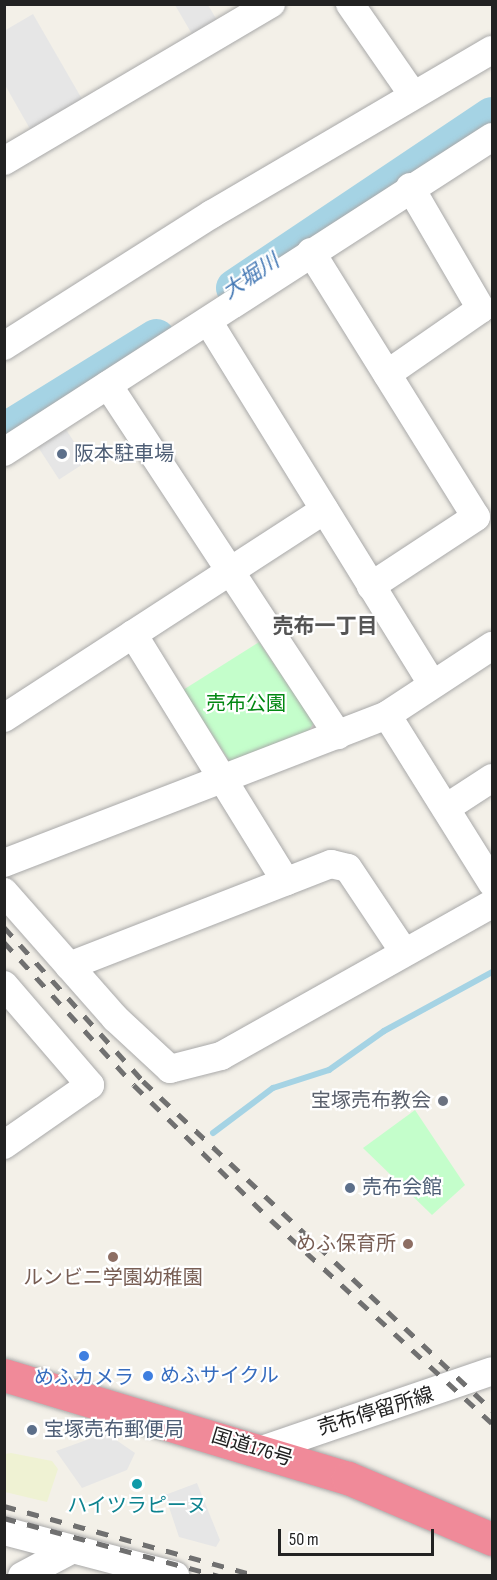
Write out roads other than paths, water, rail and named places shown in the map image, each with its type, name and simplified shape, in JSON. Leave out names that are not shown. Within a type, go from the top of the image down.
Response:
[{"type":"highway","name":"国道176号","points":[[4,1375],[348,1478],[492,1539]]},
{"type":"street","points":[[4,161],[271,4]]},
{"type":"street","points":[[352,5],[413,94]]},
{"type":"street","points":[[4,346],[413,94],[492,50]]},
{"type":"street","points":[[4,452],[208,321],[410,187],[492,137]]},
{"type":"street","points":[[387,374],[481,309],[410,187]]},
{"type":"street","points":[[311,252],[476,517],[371,586]]},
{"type":"street","points":[[208,321],[432,684]]},
{"type":"street","points":[[108,386],[228,573],[338,735]]},
{"type":"street","points":[[4,718],[324,510]]},
{"type":"street","points":[[133,634],[225,779],[286,882]]},
{"type":"street","points":[[4,863],[387,715],[492,646]]},
{"type":"street","points":[[387,715],[492,883]]},
{"type":"street","points":[[446,808],[492,778]]},
{"type":"street","points":[[69,966],[331,864],[348,868],[404,952]]},
{"type":"street","points":[[4,892],[162,1067],[170,1069],[221,1056],[492,904]]},
{"type":"street","points":[[4,985],[90,1085],[4,1145]]},
{"type":"street","name":"売布停留所線","points":[[259,1451],[492,1371]]},
{"type":"street","points":[[4,1531],[175,1575]]},
{"type":"street","points":[[22,1575],[73,1549]]},
{"type":"waterway","name":"大堀川","points":[[235,288],[492,116]]},
{"type":"waterway","name":"大堀川","points":[[4,432],[156,338]]},
{"type":"waterway","points":[[213,1133],[273,1088],[329,1070],[384,1031],[492,972]]},
{"type":"railway","points":[[4,927],[143,1081],[492,1410]]},
{"type":"railway","points":[[4,942],[134,1085],[271,1220],[492,1423]]},
{"type":"railway","points":[[4,1506],[259,1576]]},
{"type":"railway","points":[[4,1518],[219,1576]]},
{"type":"place","name":"阪本駐車場","points":[[62,454]]},
{"type":"place","name":"宝塚売布教会","points":[[443,1101]]},
{"type":"place","name":"売布会館","points":[[350,1188]]},
{"type":"place","name":"めふ保育所","points":[[408,1244]]},
{"type":"place","name":"ルンビニ学園幼稚園","points":[[113,1257]]},
{"type":"place","name":"めふカメラ","points":[[84,1356]]},
{"type":"place","name":"めふサイクル","points":[[148,1376]]},
{"type":"place","name":"宝塚売布郵便局","points":[[32,1430]]},
{"type":"place","name":"ハイツラピーヌ","points":[[137,1484]]},
{"type":"district","name":"売布一丁目","points":[[325,627]]},
{"type":"park label","name":"売布公園","points":[[246,704]]}]
